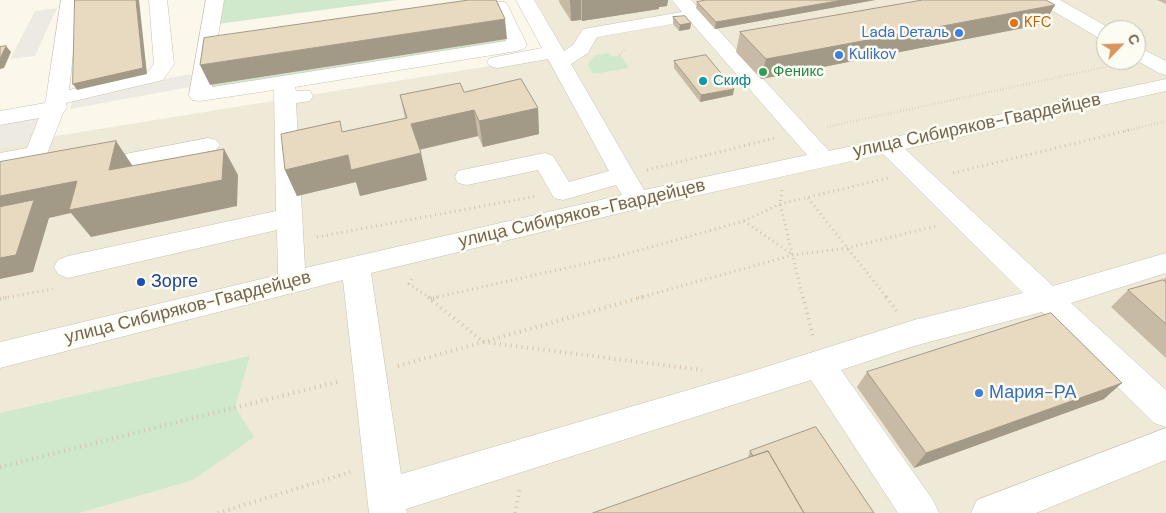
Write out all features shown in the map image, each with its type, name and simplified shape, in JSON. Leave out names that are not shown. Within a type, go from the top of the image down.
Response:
[{"type":"street","points":[[0,162],[37,154],[56,103],[70,0]]},
{"type":"street","points":[[0,118],[156,76],[164,64],[158,0]]},
{"type":"street","points":[[215,0],[200,95],[285,90],[557,57],[581,48],[588,35],[593,32],[688,8],[824,160]]},
{"type":"street","points":[[1047,0],[1096,28]]},
{"type":"street","points":[[441,15],[526,1],[638,200]]},
{"type":"street","points":[[285,90],[517,45],[500,6]]},
{"type":"street","points":[[206,50],[245,44]]},
{"type":"street","points":[[1146,58],[1166,69]]},
{"type":"street","name":"улица Сибиряков-Гвардейцев","points":[[0,355],[413,252],[638,200],[774,172],[887,145],[1166,85]]},
{"type":"street","points":[[285,90],[288,218],[292,283]]},
{"type":"street","points":[[887,145],[1166,412]]},
{"type":"street","points":[[74,172],[208,146]]},
{"type":"street","points":[[467,177],[545,161],[563,192],[624,175]]},
{"type":"street","points":[[68,267],[288,218]]},
{"type":"street","points":[[356,267],[387,505],[914,333],[1046,299],[1166,262]]},
{"type":"street","points":[[819,365],[920,513]]},
{"type":"street","points":[[990,513],[1166,444]]},
{"type":"path","points":[[620,55],[625,49]]},
{"type":"path","points":[[624,175],[752,143],[1096,65]]},
{"type":"path","points":[[431,299],[615,257],[744,221],[780,204],[891,177],[924,180],[1166,121]]},
{"type":"path","points":[[752,143],[782,185],[780,204],[819,365]]},
{"type":"path","points":[[808,198],[914,333]]},
{"type":"path","points":[[0,467],[370,374],[793,255],[847,248],[964,219]]},
{"type":"path","points":[[408,220],[416,271],[409,284],[431,299],[482,342],[686,366],[706,371]]},
{"type":"path","points":[[744,221],[793,255]]},
{"type":"path","points":[[218,513],[381,462]]},
{"type":"shaded area","points":[[535,0],[1166,0],[1166,513],[0,513],[0,145],[564,54]]},
{"type":"shaded area","points":[[57,8],[35,56],[10,59],[35,11]]},
{"type":"shaded area","points":[[191,74],[190,87],[70,109],[74,95]]},
{"type":"shaded area","points":[[39,116],[30,142],[0,147],[0,123]]},
{"type":"green space","points":[[215,0],[397,0],[210,25]]},
{"type":"green space","points":[[507,39],[508,43],[210,89],[210,85]]},
{"type":"green space","points":[[609,53],[612,57],[620,55],[629,68],[593,74],[588,64],[595,55]]},
{"type":"green space","points":[[250,356],[235,407],[254,437],[193,480],[79,513],[0,513],[0,413]]},
{"type":"building","points":[[75,0],[136,0],[143,68],[73,84]]},
{"type":"building","points":[[469,0],[496,0],[505,19],[200,65],[204,38]]},
{"type":"building","points":[[706,0],[843,0],[716,22],[697,2]]},
{"type":"building","points":[[923,0],[1046,0],[1055,5],[766,59],[740,32]]},
{"type":"building","points":[[685,16],[691,23],[680,25],[673,17]]},
{"type":"building","points":[[6,46],[0,59],[0,47]]},
{"type":"building","name":"Скиф","points":[[706,55],[734,89],[701,95],[674,61]]},
{"type":"building","points":[[521,79],[538,108],[479,121],[474,110],[411,124],[421,153],[351,170],[348,155],[285,170],[281,134],[340,121],[342,132],[407,118],[400,95],[460,83],[464,92]]},
{"type":"building","points":[[116,141],[109,170],[224,149],[222,180],[69,210],[77,181],[0,196],[0,162]]},
{"type":"building","points":[[34,200],[16,255],[0,258],[0,207]]},
{"type":"building","points":[[1163,280],[1166,282],[1166,324],[1128,290]]},
{"type":"building","name":"Мария-РА","points":[[1051,313],[1122,383],[926,453],[867,372]]},
{"type":"building","points":[[816,427],[874,513],[804,513],[768,451],[753,456],[750,451]]},
{"type":"building","points":[[768,451],[804,513],[593,513]]},
{"type":"place","name":"KFC","points":[[1014,23]]},
{"type":"place","name":"Lada Dеталь","points":[[959,33]]},
{"type":"place","name":"Kulikov","points":[[839,55]]},
{"type":"place","name":"Феникс","points":[[763,72]]},
{"type":"place","name":"Скиф","points":[[703,81]]},
{"type":"place","name":"Зорге","points":[[141,282]]},
{"type":"place","name":"Мария-РА","points":[[979,393]]}]
